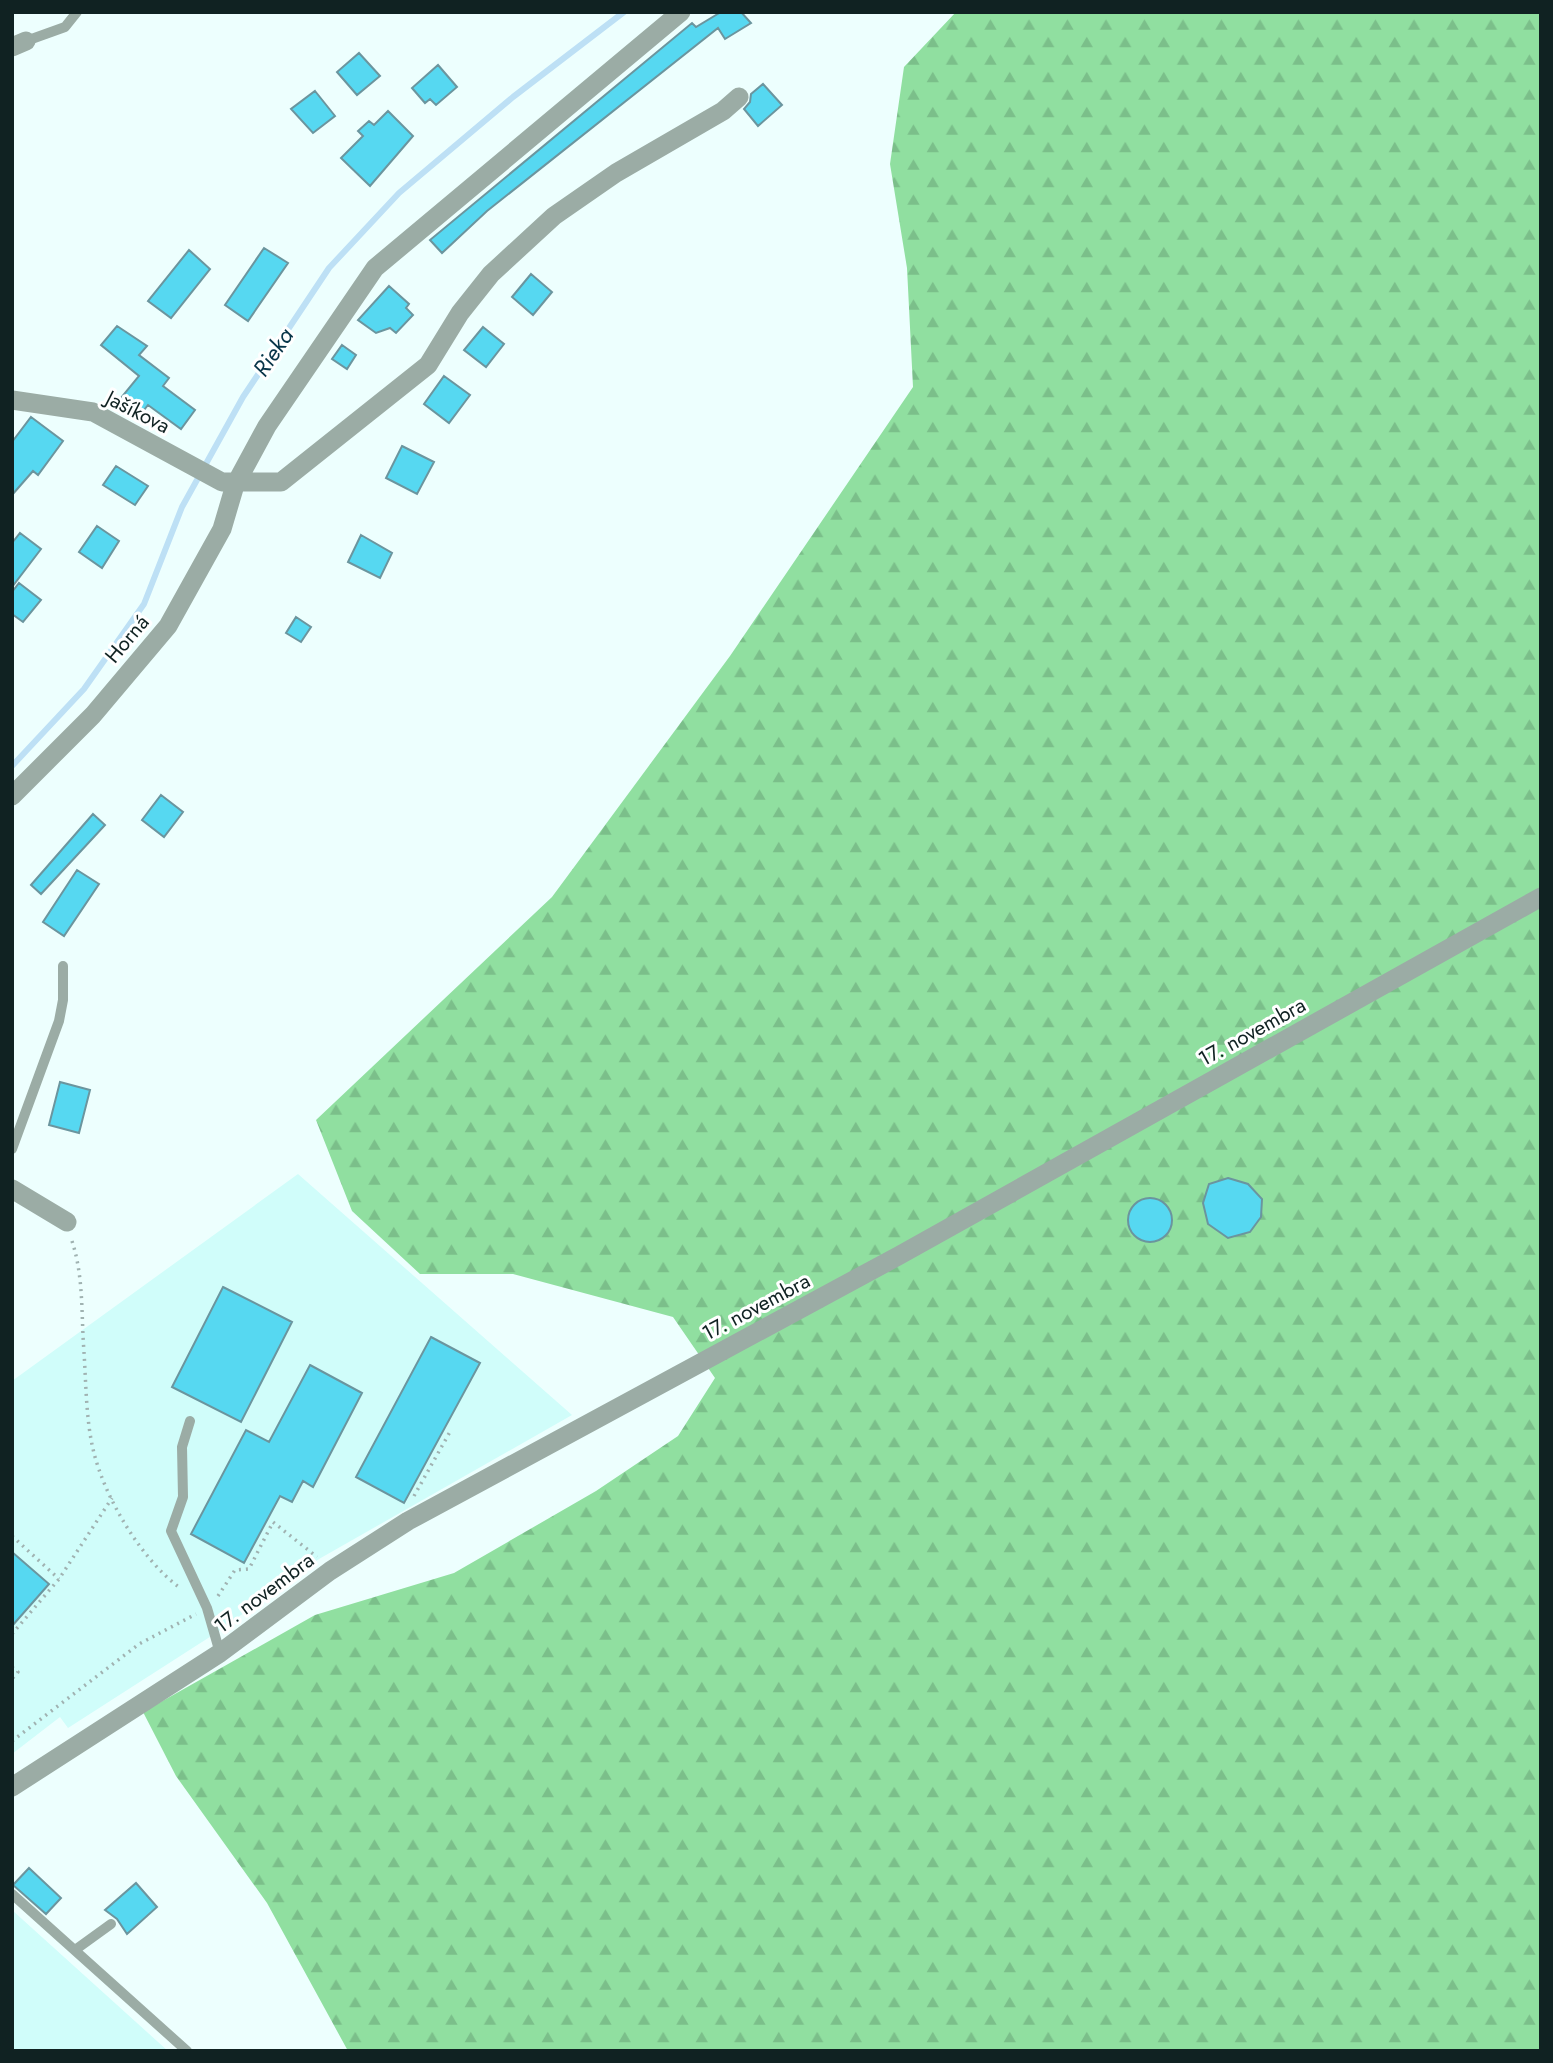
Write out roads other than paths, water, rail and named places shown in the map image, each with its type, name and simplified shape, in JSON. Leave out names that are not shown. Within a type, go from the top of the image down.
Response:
[{"type":"street","name":"Horná","points":[[12,796],[93,715],[168,626],[222,529],[229,483],[375,268],[681,12]]},
{"type":"street","points":[[229,483],[281,482],[428,365],[468,303],[491,274],[526,241],[606,180],[723,111],[739,97]]},
{"type":"street","name":"Jašíkova","points":[[12,400],[93,412],[229,483]]},
{"type":"street","name":"17. novembra","points":[[12,1787],[220,1653],[330,1572],[408,1521],[900,1255],[1541,897]]},
{"type":"street","points":[[12,1188],[66,1222]]},
{"type":"lane","points":[[19,44],[65,27],[77,12]]},
{"type":"lane","points":[[12,1149],[59,1021],[63,1000],[63,966]]},
{"type":"lane","points":[[190,1421],[182,1447],[183,1497],[171,1531],[207,1608],[220,1653]]},
{"type":"lane","points":[[12,1894],[187,2051]]},
{"type":"lane","points":[[75,1950],[111,1924]]},
{"type":"waterway","name":"Rieka","points":[[12,766],[84,689],[144,604],[182,507],[243,397],[329,268],[399,193],[513,97],[624,12]]}]
